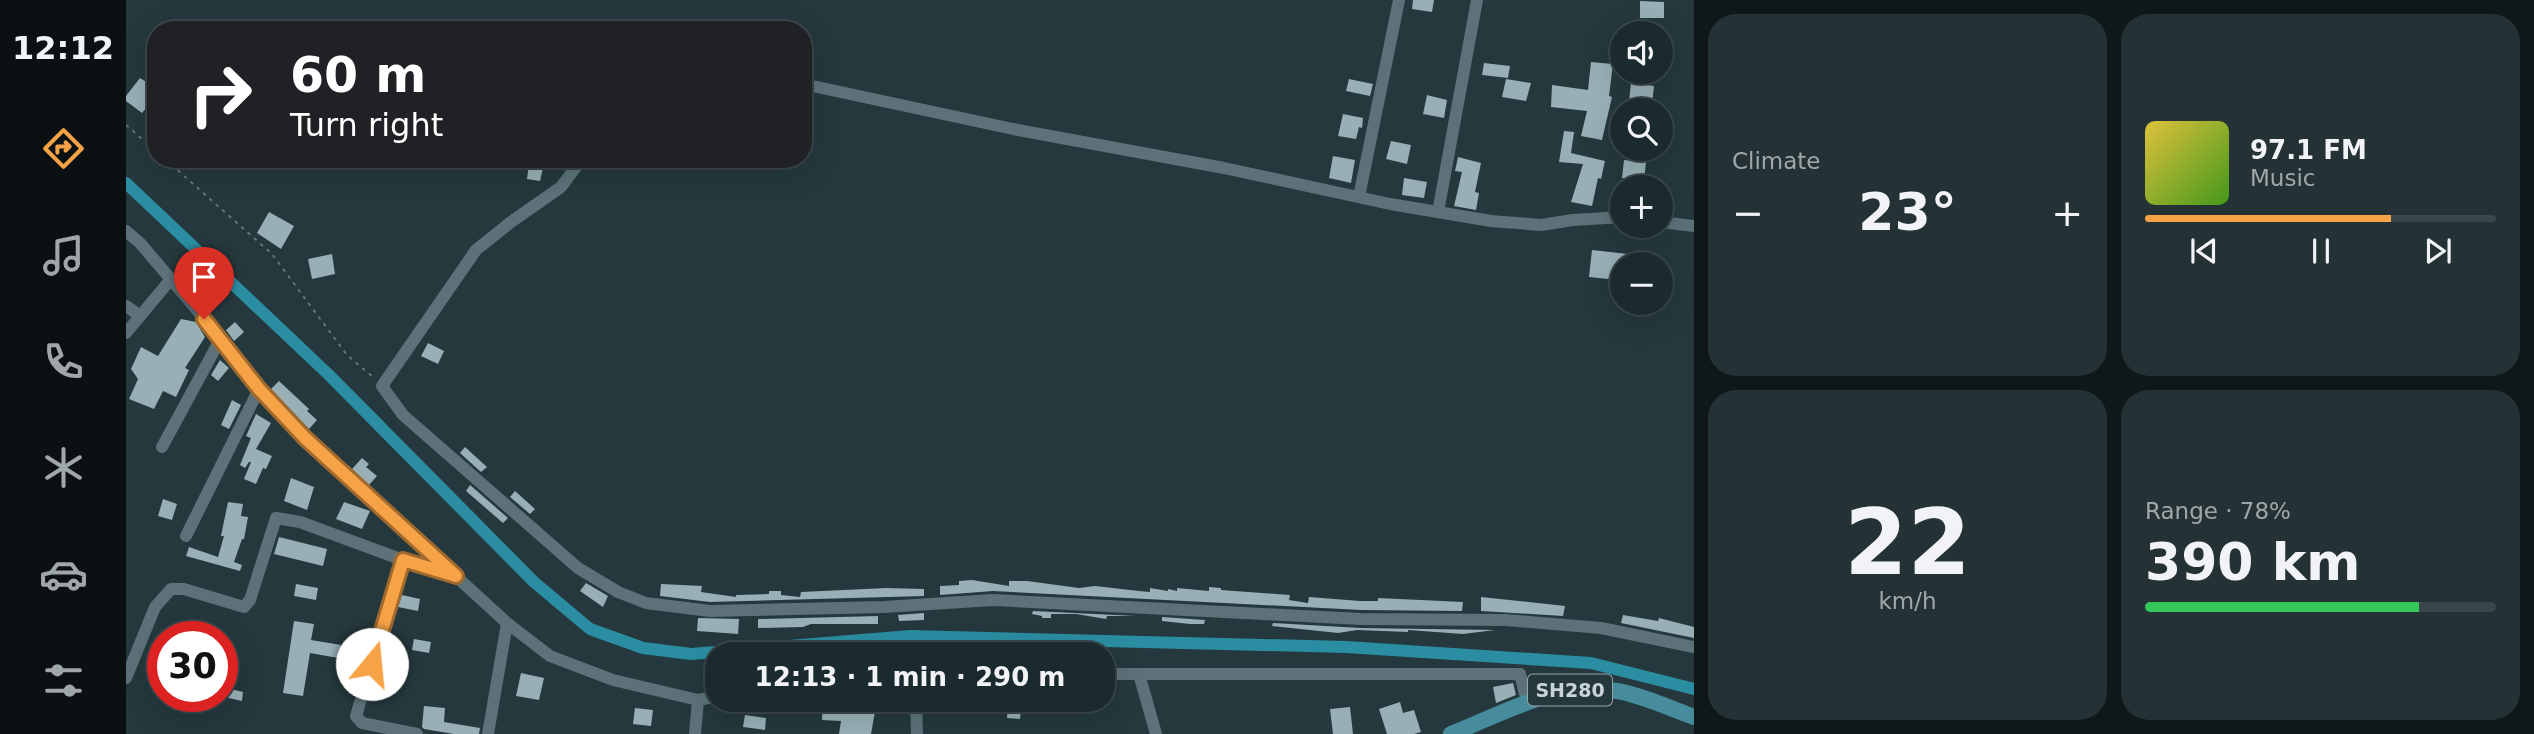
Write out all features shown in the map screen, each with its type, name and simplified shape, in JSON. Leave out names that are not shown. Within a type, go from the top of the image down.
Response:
[{"type":"main road","name":"SH280","points":[[1451,734],[1470,730],[1527,702],[1572,689],[1617,691],[1694,716]]},
{"type":"street","points":[[1359,197],[1399,0]]},
{"type":"street","points":[[1438,212],[1477,0]]},
{"type":"street","points":[[812,86],[1013,129],[1224,168],[1438,212],[1518,225],[1610,218]]},
{"type":"street","points":[[575,168],[561,187],[476,250],[382,386],[403,415],[578,568],[618,592],[646,603],[710,611],[884,607],[993,600],[1347,618],[1506,620],[1601,628],[1694,647]]},
{"type":"street","points":[[1673,223],[1694,226]]},
{"type":"street","points":[[126,231],[140,243],[221,338],[259,389],[305,438],[507,623],[550,656],[613,680],[698,699],[705,698]]},
{"type":"street","points":[[126,333],[171,279]]},
{"type":"street","points":[[126,306],[140,316]]},
{"type":"street","points":[[162,447],[221,338]]},
{"type":"street","points":[[186,536],[259,389]]},
{"type":"street","points":[[126,678],[155,607],[171,589],[184,589],[244,607],[250,600],[276,518],[300,522],[403,560],[456,576]]},
{"type":"street","points":[[403,560],[356,716],[362,723],[417,734]]},
{"type":"street","points":[[488,734],[507,623]]},
{"type":"street","points":[[1115,674],[1520,674],[1527,702]]},
{"type":"street","points":[[1139,674],[1156,734]]},
{"type":"street","points":[[695,734],[698,699]]},
{"type":"street","points":[[916,712],[917,734]]},
{"type":"path","points":[[126,125],[147,143]]},
{"type":"path","points":[[175,168],[272,254],[347,355],[382,386]]},
{"type":"building","points":[[1413,0],[1434,0],[1432,12],[1412,9]]},
{"type":"building","points":[[1640,1],[1664,2],[1664,18],[1640,18]]},
{"type":"building","points":[[1591,62],[1610,64],[1609,96],[1612,97],[1602,140],[1581,136],[1587,111],[1551,107],[1552,85],[1588,90]]},
{"type":"building","points":[[1484,63],[1510,66],[1508,78],[1482,75]]},
{"type":"building","points":[[140,78],[147,82],[147,107],[142,113],[126,101],[126,96]]},
{"type":"building","points":[[1349,79],[1373,84],[1370,96],[1346,91]]},
{"type":"building","points":[[1506,79],[1531,83],[1526,101],[1502,97]]},
{"type":"building","points":[[1631,84],[1654,86],[1653,98],[1629,98]]},
{"type":"building","points":[[1427,95],[1447,100],[1444,118],[1423,114]]},
{"type":"building","points":[[1343,114],[1363,118],[1362,128],[1359,127],[1356,139],[1338,136]]},
{"type":"building","points":[[1564,131],[1574,132],[1571,153],[1605,161],[1592,206],[1571,202],[1583,164],[1559,162]]},
{"type":"building","points":[[1391,141],[1411,145],[1407,164],[1386,159]]},
{"type":"building","points":[[1333,156],[1355,160],[1351,183],[1329,178]]},
{"type":"building","points":[[1458,157],[1481,163],[1475,192],[1479,193],[1476,210],[1454,206],[1462,172],[1455,171]]},
{"type":"building","points":[[1624,161],[1646,162],[1645,175],[1622,175]]},
{"type":"building","points":[[529,168],[543,168],[540,181],[527,179]]},
{"type":"building","points":[[1404,178],[1427,182],[1424,198],[1402,195]]},
{"type":"building","points":[[269,212],[294,226],[281,249],[257,233]]},
{"type":"building","points":[[1592,250],[1610,252],[1610,279],[1589,277]]},
{"type":"building","points":[[332,254],[335,274],[312,279],[308,259]]},
{"type":"building","points":[[181,319],[196,322],[205,337],[185,368],[189,370],[176,397],[163,391],[154,409],[129,399],[138,379],[131,369],[141,347],[158,356]]},
{"type":"building","points":[[235,322],[244,332],[234,341],[226,330]]},
{"type":"building","points":[[428,343],[444,351],[438,364],[421,356]]},
{"type":"building","points":[[220,360],[229,368],[218,381],[211,375]]},
{"type":"building","points":[[279,381],[317,420],[309,429],[271,389]]},
{"type":"building","points":[[232,400],[241,405],[229,429],[221,425]]},
{"type":"building","points":[[256,414],[271,423],[256,449],[272,456],[256,484],[244,479],[251,462],[245,468],[240,465],[251,438],[246,436]]},
{"type":"building","points":[[465,447],[487,467],[481,472],[460,453]]},
{"type":"building","points":[[362,458],[369,464],[366,467],[377,476],[369,485],[352,469]]},
{"type":"building","points":[[291,478],[314,487],[307,510],[284,501]]},
{"type":"building","points":[[470,485],[508,518],[503,523],[466,491]]},
{"type":"building","points":[[515,491],[535,509],[530,514],[510,497]]},
{"type":"building","points":[[163,499],[177,504],[172,520],[158,516]]},
{"type":"building","points":[[228,502],[243,504],[241,516],[248,517],[244,539],[234,562],[242,565],[240,571],[186,556],[189,547],[218,557],[224,536],[221,536]]},
{"type":"building","points":[[344,502],[370,511],[362,529],[336,519]]},
{"type":"building","points":[[279,537],[327,549],[323,566],[274,554]]},
{"type":"building","points":[[972,580],[1009,586],[1009,581],[1027,581],[1079,588],[1095,586],[1150,592],[1150,588],[1209,591],[1209,587],[1290,595],[1289,600],[1308,603],[1309,597],[1360,601],[1378,601],[1378,598],[1463,602],[1462,611],[1361,610],[993,591],[940,595],[940,586],[959,585],[959,581]]},
{"type":"building","points":[[586,583],[608,596],[603,607],[580,591]]},
{"type":"building","points":[[296,584],[318,588],[316,600],[294,596]]},
{"type":"building","points":[[661,584],[702,586],[701,592],[736,597],[769,594],[769,591],[781,591],[781,595],[800,597],[801,592],[886,588],[924,589],[924,596],[710,602],[660,596]]},
{"type":"building","points":[[402,595],[420,599],[418,611],[398,607]]},
{"type":"building","points":[[1481,597],[1565,606],[1563,616],[1481,611]]},
{"type":"building","points":[[1033,611],[1136,616],[1107,616],[1106,619],[1076,614],[1051,614],[1051,618],[1042,618],[1032,614]]},
{"type":"building","points":[[924,613],[924,620],[899,621],[898,615]]},
{"type":"building","points":[[1623,615],[1658,621],[1659,618],[1694,627],[1694,638],[1621,623]]},
{"type":"building","points":[[878,616],[878,624],[811,624],[803,627],[758,628],[758,619]]},
{"type":"building","points":[[1162,617],[1205,620],[1204,624],[1190,624],[1162,621]]},
{"type":"building","points":[[698,618],[739,619],[738,634],[697,631]]},
{"type":"building","points":[[294,621],[314,624],[311,640],[341,645],[338,658],[310,653],[303,696],[283,693]]},
{"type":"building","points":[[1273,623],[1361,628],[1495,630],[1463,634],[1408,630],[1357,630],[1338,633],[1272,626]]},
{"type":"building","points":[[414,639],[431,642],[429,653],[412,650]]},
{"type":"building","points":[[521,673],[544,678],[539,700],[516,696]]},
{"type":"building","points":[[1513,683],[1516,695],[1496,703],[1493,687]]},
{"type":"building","points":[[238,691],[243,692],[242,701],[238,700]]},
{"type":"building","points":[[1400,702],[1403,713],[1414,710],[1421,732],[1387,734],[1379,709]]},
{"type":"building","points":[[424,706],[445,708],[444,722],[480,728],[479,734],[454,734],[424,729]]},
{"type":"building","points":[[1350,707],[1353,734],[1333,734],[1330,709]]},
{"type":"building","points":[[635,708],[653,710],[651,726],[633,724]]},
{"type":"building","points":[[822,712],[875,712],[871,734],[839,734],[841,721],[822,720]]},
{"type":"building","points":[[1008,712],[1021,712],[1020,719],[1007,718]]},
{"type":"building","points":[[745,715],[766,718],[765,730],[743,727]]},
{"type":"waterway","points":[[126,183],[329,375],[534,582],[590,629],[643,648],[691,654],[910,636],[1346,647],[1591,663],[1694,689]]},
{"type":"route","points":[[204,319],[259,389],[305,438],[456,576],[403,560],[372,664]]}]
